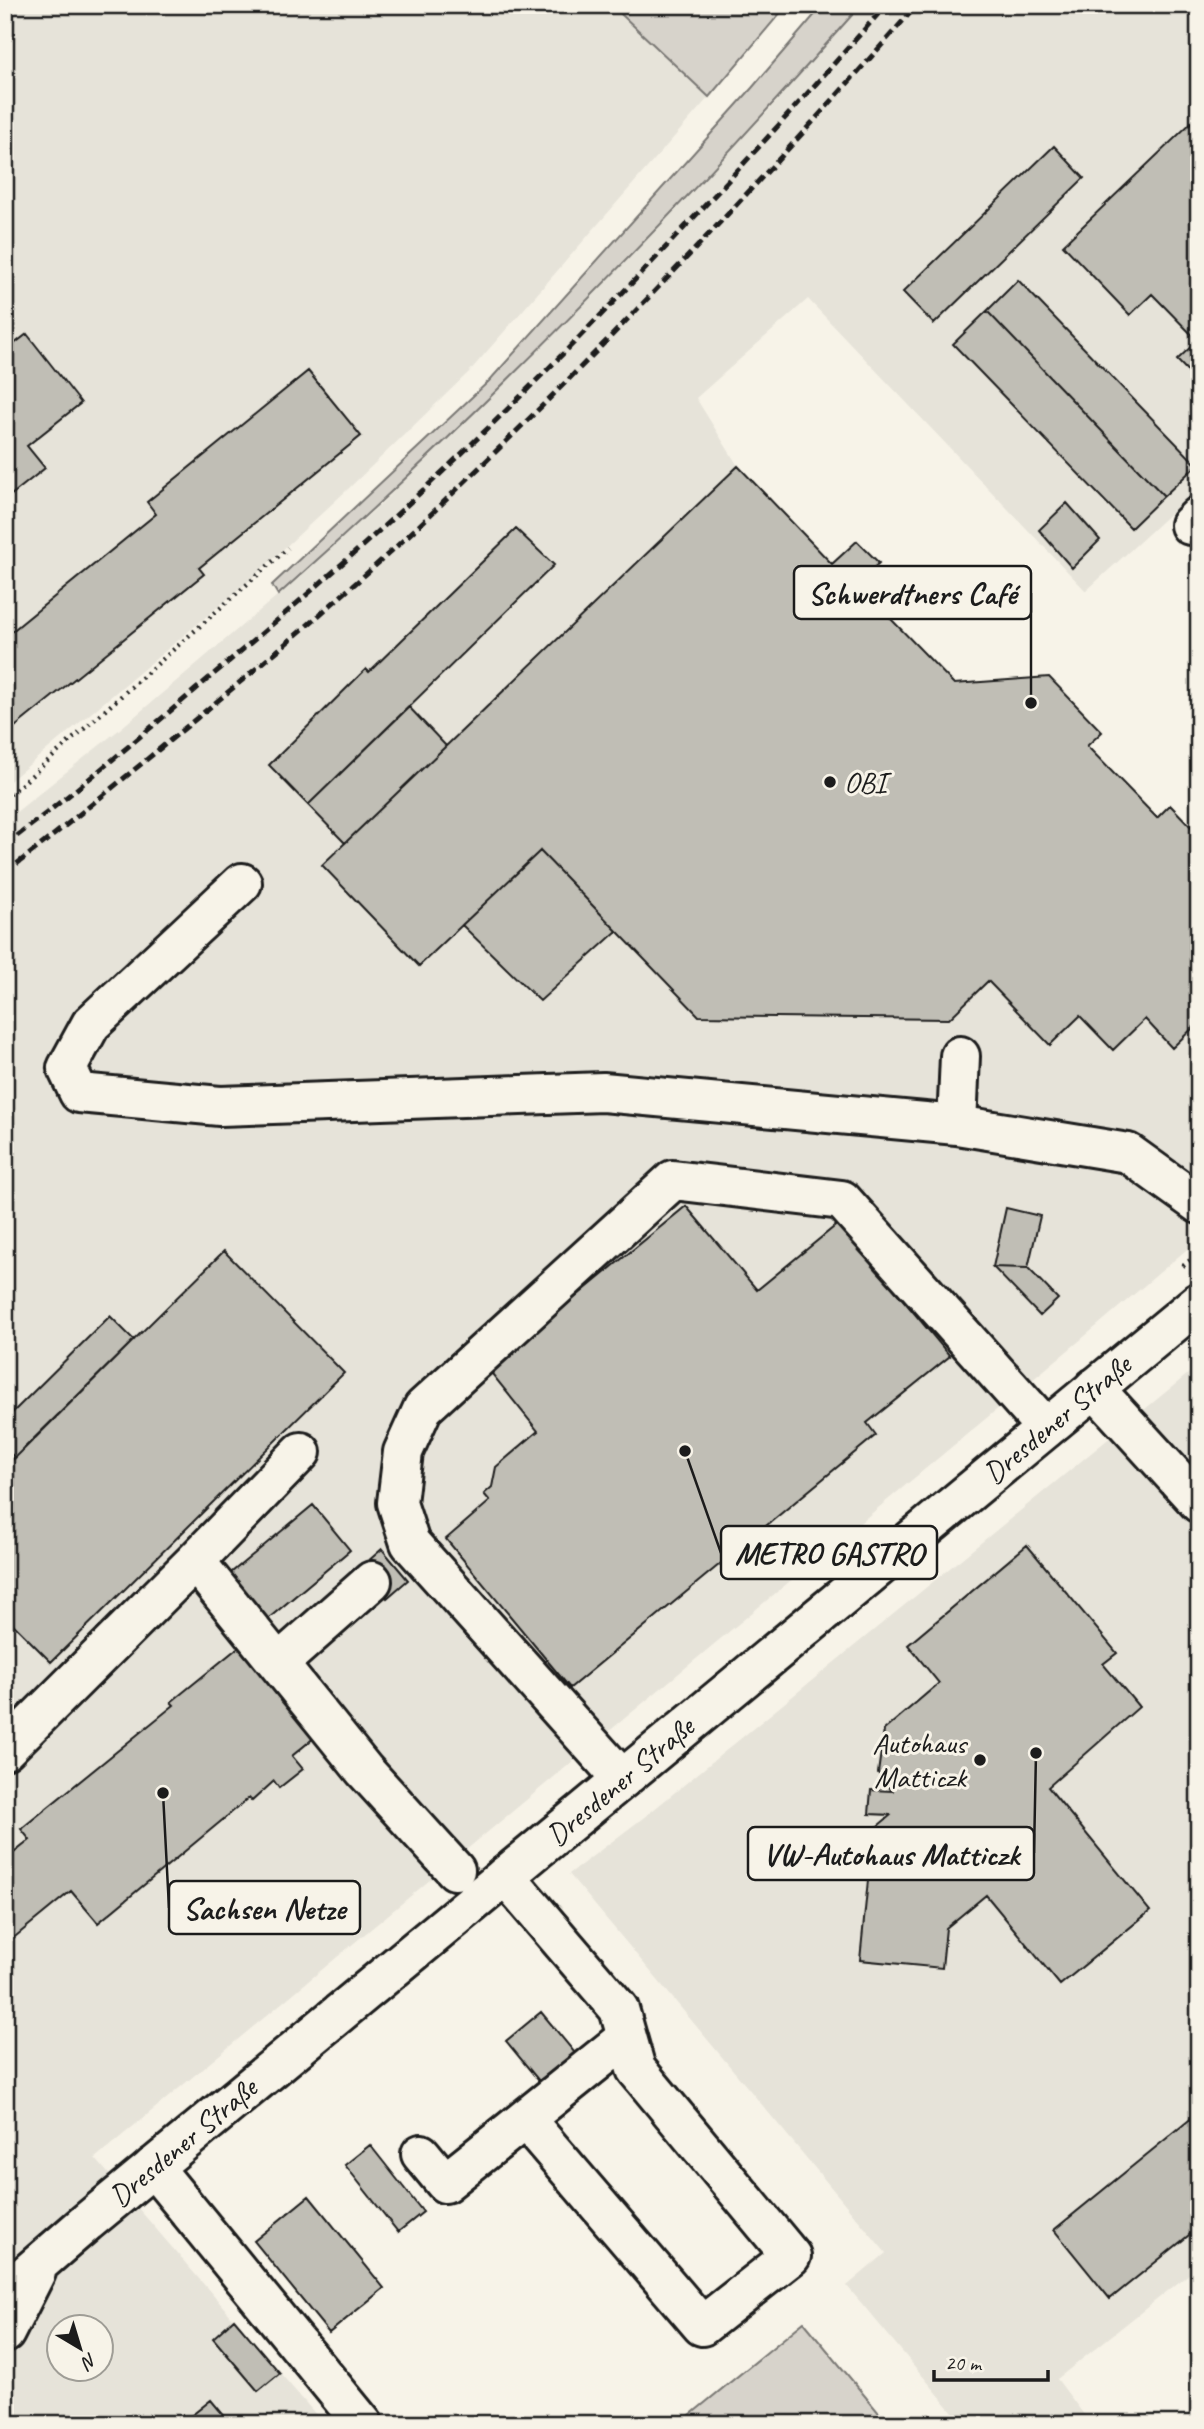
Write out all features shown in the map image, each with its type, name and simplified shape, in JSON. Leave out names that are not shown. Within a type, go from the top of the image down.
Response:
[{"type":"main road","points":[[242,883],[91,1024],[67,1068],[79,1093],[219,1105],[603,1092],[957,1125],[1128,1153],[1199,1204]]},
{"type":"main road","points":[[957,1125],[960,1056]]},
{"type":"main road","points":[[622,1779],[410,1543],[397,1503],[403,1452],[423,1408],[673,1180],[842,1200],[1046,1428]]},
{"type":"main road","name":"Dresdener Straße","points":[[5,2293],[153,2167],[1199,1302]]},
{"type":"main road","points":[[1094,1388],[1199,1503]]},
{"type":"main road","points":[[5,1750],[301,1451]]},
{"type":"main road","points":[[195,1561],[279,1663],[356,1776],[455,1870]]},
{"type":"main road","points":[[279,1663],[372,1581]]},
{"type":"main road","points":[[505,1876],[619,2009],[636,2069],[791,2256],[702,2326],[524,2119]]},
{"type":"main road","points":[[421,2154],[445,2183],[627,2037]]},
{"type":"main road","points":[[153,2167],[363,2424]]},
{"type":"main road","points":[[5,2275],[42,2260]]},
{"type":"main road","name":"Dresdener Straße","points":[[5,2333],[42,2260]]},
{"type":"path","points":[[5,799],[288,548]]},
{"type":"shaded area","points":[[5,5],[626,5],[622,15],[709,97],[469,372],[250,580],[5,785]]},
{"type":"shaded area","points":[[626,5],[787,5],[709,97],[621,14]]},
{"type":"shaded area","points":[[823,5],[861,5],[722,159],[578,309],[431,454],[278,595],[272,585],[489,381]]},
{"type":"shaded area","points":[[861,5],[1199,5],[1199,487],[1086,591],[808,299],[696,398],[738,466],[832,564],[857,541],[879,563],[858,584],[953,683],[1049,677],[1102,732],[1088,746],[1156,817],[1170,805],[1199,835],[1199,1239],[95,2158],[324,2424],[5,2424],[5,821],[120,729],[382,503],[769,110]]},
{"type":"shaded area","points":[[1199,1365],[1199,2266],[1057,2379],[1091,2424],[963,2424],[847,2286],[886,2253],[569,1874],[647,1815]]},
{"type":"shaded area","points":[[804,2322],[888,2424],[679,2424]]},
{"type":"building","points":[[1199,115],[1198,341],[1152,294],[1130,315],[1063,245]]},
{"type":"building","points":[[1054,146],[1084,178],[934,324],[903,292]]},
{"type":"building","points":[[1018,280],[1197,465],[1164,496],[987,311]]},
{"type":"building","points":[[987,311],[1164,496],[1131,528],[953,344]]},
{"type":"building","points":[[27,334],[81,403],[27,446],[45,468],[5,500],[5,351]]},
{"type":"building","points":[[1199,339],[1199,383],[1177,360]]},
{"type":"building","points":[[308,371],[361,436],[199,568],[204,574],[5,735],[5,637],[156,514],[147,502]]},
{"type":"building","points":[[738,466],[832,564],[857,541],[879,563],[857,584],[954,684],[1049,677],[1102,732],[1087,746],[1157,818],[1170,805],[1199,835],[1199,1022],[1172,1048],[1145,1019],[1113,1050],[1080,1016],[1050,1045],[988,981],[949,1019],[699,1016],[540,851],[419,966],[322,865]]},
{"type":"building","points":[[1067,503],[1100,540],[1072,568],[1039,530]]},
{"type":"building","points":[[516,529],[554,565],[308,805],[269,765],[366,669],[369,672]]},
{"type":"building","points":[[409,707],[446,746],[345,843],[308,805]]},
{"type":"building","points":[[540,851],[617,931],[540,1001],[462,925]]},
{"type":"building","points":[[686,1206],[757,1290],[839,1223],[950,1356],[867,1423],[876,1435],[570,1688],[446,1539],[490,1501],[484,1494],[492,1487],[496,1467],[538,1431],[488,1369]]},
{"type":"building","points":[[1006,1208],[1040,1216],[1028,1268],[993,1267]]},
{"type":"building","points":[[224,1251],[344,1373],[51,1662],[5,1616],[5,1467]]},
{"type":"building","points":[[993,1267],[1028,1268],[1058,1299],[1040,1316]]},
{"type":"building","points":[[110,1316],[134,1340],[15,1458],[5,1448],[5,1420]]},
{"type":"building","points":[[313,1505],[350,1550],[263,1623],[226,1577]]},
{"type":"building","name":"Autohaus Matticzk","points":[[1027,1545],[1117,1653],[1103,1664],[1139,1707],[1048,1787],[1150,1911],[1060,1985],[986,1895],[946,1928],[942,1968],[860,1960],[873,1830],[891,1815],[869,1814],[871,1790],[892,1791],[878,1773],[884,1730],[939,1683],[908,1645]]},
{"type":"building","points":[[382,1549],[408,1580],[387,1598],[360,1568]]},
{"type":"building","points":[[245,1642],[321,1732],[292,1756],[303,1769],[279,1788],[274,1781],[252,1801],[249,1798],[98,1923],[71,1891],[5,1945],[5,1860],[30,1840],[21,1829],[174,1705],[171,1702]]},
{"type":"building","points":[[541,2012],[575,2053],[539,2081],[506,2041]]},
{"type":"building","points":[[1199,2112],[1199,2227],[1110,2299],[1054,2230]]},
{"type":"building","points":[[370,2145],[423,2212],[398,2232],[345,2165]]},
{"type":"building","points":[[309,2196],[384,2288],[329,2333],[254,2241]]},
{"type":"building","points":[[234,2319],[280,2373],[258,2391],[213,2338]]},
{"type":"building","points":[[211,2400],[231,2424],[181,2424]]},
{"type":"railway","points":[[5,845],[101,769],[270,626],[370,539],[459,456],[646,268],[886,5]]},
{"type":"railway","points":[[5,873],[255,669],[427,518],[554,394],[678,267],[917,5]]},
{"type":"place","name":"Schwerdtners Café","points":[[1031,703]]},
{"type":"place","name":"OBI","points":[[830,782]]},
{"type":"place","name":"METRO GASTRO","points":[[685,1451]]},
{"type":"place","name":"VW-Autohaus Matticzk","points":[[1036,1753]]},
{"type":"place","name":"Autohaus Matticzk","points":[[980,1760]]},
{"type":"place","name":"Sachsen Netze","points":[[163,1793]]}]
